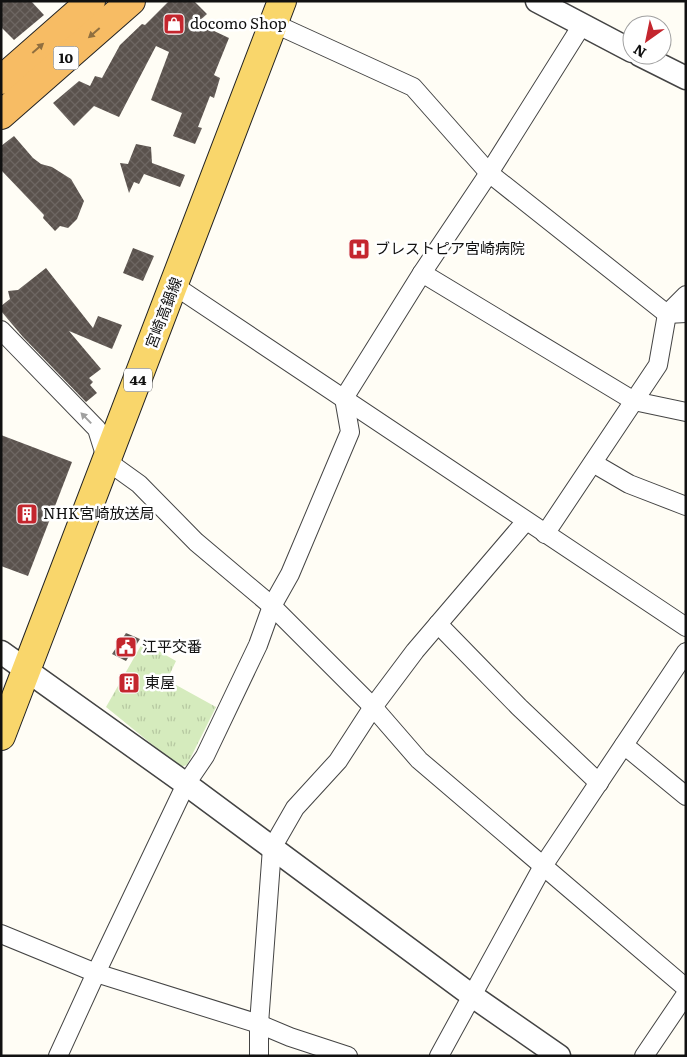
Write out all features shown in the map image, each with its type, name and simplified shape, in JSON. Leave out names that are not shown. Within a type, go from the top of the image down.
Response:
[{"type":"highway","name":"10","points":[[1,80],[91,1]]},
{"type":"highway","name":"10","points":[[1,114],[131,1]]},
{"type":"main road","name":"宮崎高鍋線","points":[[1,736],[175,286],[278,12]]},
{"type":"street","points":[[548,3],[582,25],[622,46]]},
{"type":"street","points":[[278,12],[413,87],[489,173],[667,314],[686,313]]},
{"type":"street","points":[[58,1056],[186,784],[206,756],[258,645],[272,606],[290,574],[350,432],[344,398],[582,25]]},
{"type":"street","points":[[660,65],[686,78]]},
{"type":"street","points":[[422,273],[634,401],[686,412]]},
{"type":"street","points":[[175,286],[686,627]]},
{"type":"street","points":[[545,534],[658,365],[667,314],[686,295]]},
{"type":"street","points":[[1,330],[97,429],[107,461],[138,484],[196,542],[272,606],[373,707],[419,760],[686,988]]},
{"type":"street","points":[[592,463],[629,484],[686,506]]},
{"type":"street","points":[[259,1056],[259,1024],[272,848],[295,808],[338,761],[373,707],[415,651],[526,521]]},
{"type":"street","points":[[438,624],[519,707],[599,783]]},
{"type":"street","points":[[1,652],[186,784],[471,995],[559,1056]]},
{"type":"street","points":[[439,1056],[543,866],[686,652]]},
{"type":"street","points":[[624,745],[686,796]]},
{"type":"street","points":[[1,934],[96,973],[259,1024],[290,1037],[348,1056]]},
{"type":"street","points":[[644,1056],[686,994]]},
{"type":"green space","points":[[143,642],[176,661],[167,680],[216,707],[187,765],[180,767],[106,707]]},
{"type":"building","points":[[1,1],[31,1],[44,15],[14,40],[1,27]]},
{"type":"building","points":[[169,1],[194,1],[207,14],[197,23],[229,38],[214,75],[220,78],[214,98],[210,96],[198,127],[202,128],[195,144],[173,136],[182,113],[151,100],[169,52],[156,46],[119,117],[94,106],[74,126],[53,103],[79,81],[90,86],[95,76],[102,78],[120,45],[142,24],[145,25]]},
{"type":"building","points":[[14,136],[33,158],[71,179],[84,201],[77,219],[68,228],[60,226],[55,231],[43,218],[44,215],[1,170],[1,146]]},
{"type":"building","points":[[136,144],[151,147],[152,163],[185,175],[180,187],[144,174],[139,184],[134,182],[129,193],[120,163],[128,164]]},
{"type":"building","points":[[133,248],[154,256],[143,281],[123,273]]},
{"type":"building","points":[[46,268],[93,328],[98,316],[122,325],[112,349],[69,331],[101,369],[89,378],[93,382],[90,385],[97,393],[86,402],[23,337],[1,311],[1,306],[10,299],[8,291],[18,290]]},
{"type":"building","name":"NHK宮崎放送局","points":[[1,435],[72,462],[28,576],[1,566]]},
{"type":"building","name":"江平交番","points":[[126,633],[140,639],[126,661],[112,654]]},
{"type":"place","name":"docomo Shop","points":[[174,24]]},
{"type":"place","name":"ブレストピア宮崎病院","points":[[359,249]]},
{"type":"place","name":"NHK宮崎放送局","points":[[27,514]]},
{"type":"place","name":"江平交番","points":[[126,647]]},
{"type":"place","name":"東屋","points":[[129,683]]}]
